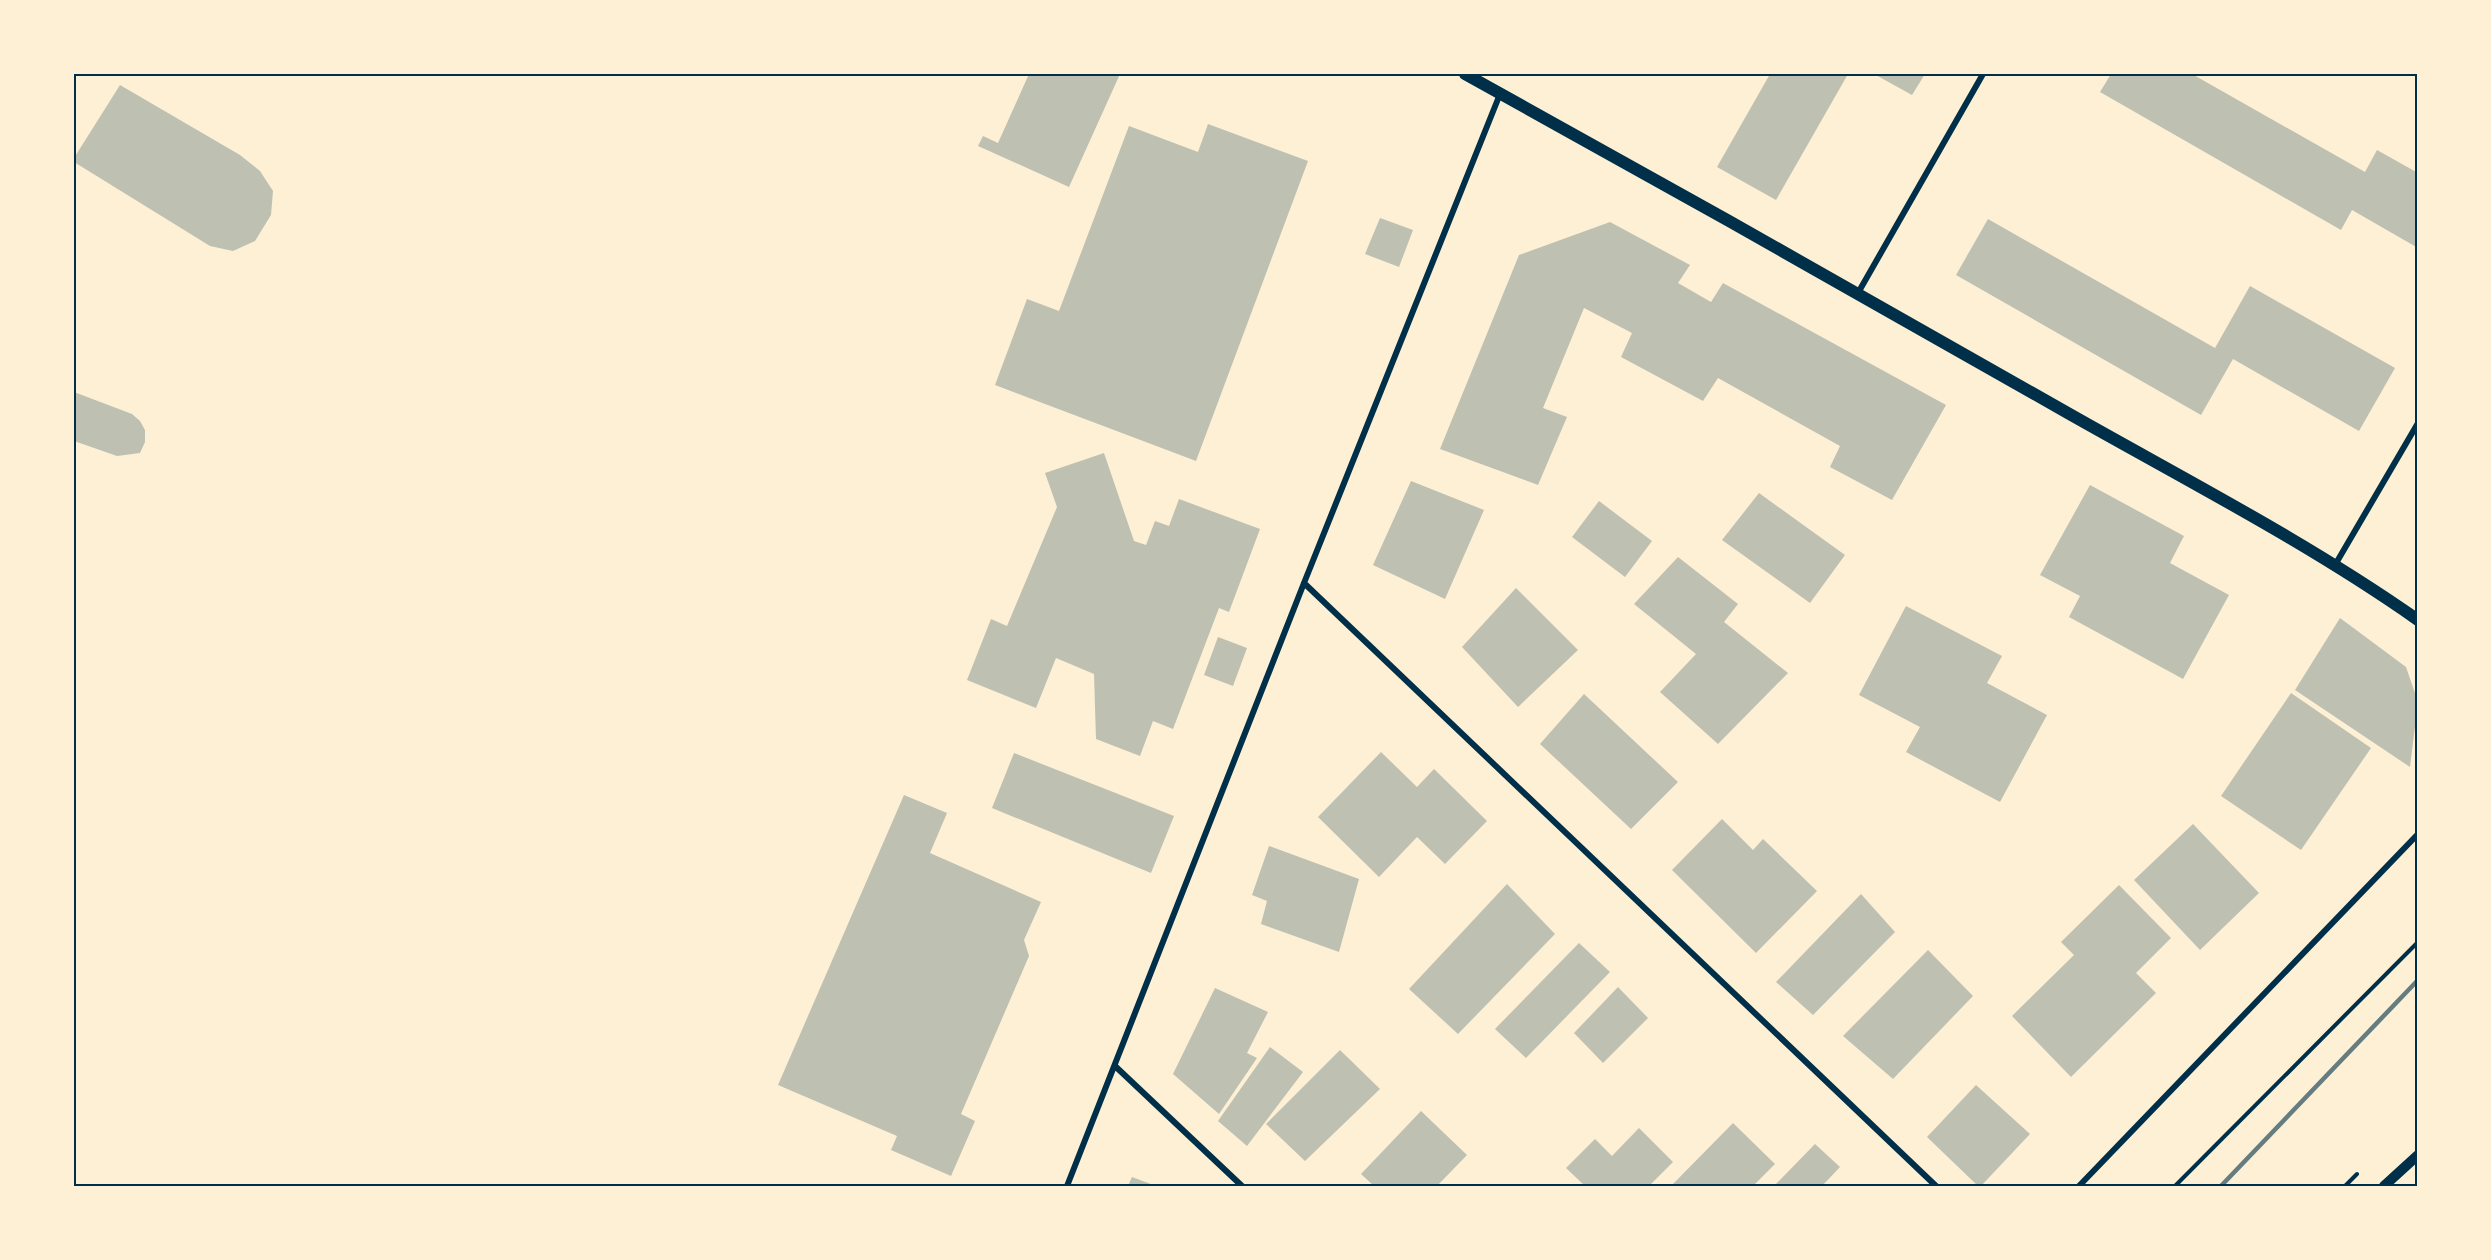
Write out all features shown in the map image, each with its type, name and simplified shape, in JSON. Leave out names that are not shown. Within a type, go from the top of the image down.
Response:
[{"type":"main road","points":[[1465,74],[1858,293],[2335,566],[2418,620]]},
{"type":"street","points":[[1858,293],[1983,74]]},
{"type":"street","points":[[1066,1186],[1500,93]]},
{"type":"street","points":[[2335,566],[2418,423]]},
{"type":"street","points":[[1304,582],[1936,1186]]},
{"type":"street","points":[[2079,1186],[2418,834]]},
{"type":"street","points":[[1115,1066],[1242,1186]]},
{"type":"street","points":[[2384,1186],[2418,1155]]},
{"type":"path","points":[[2175,1186],[2418,942]]},
{"type":"building","points":[[1029,74],[1120,74],[1069,187],[978,146],[983,136],[998,143]]},
{"type":"building","points":[[1770,74],[1848,74],[1776,200],[1717,167]]},
{"type":"building","points":[[1874,74],[1925,74],[1912,95]]},
{"type":"building","points":[[2111,74],[2192,74],[2365,172],[2377,150],[2418,173],[2418,248],[2352,210],[2341,230],[2100,92]]},
{"type":"building","points":[[120,85],[240,155],[260,171],[273,191],[271,215],[255,241],[233,251],[210,246],[74,162],[74,158]]},
{"type":"building","points":[[1208,124],[1308,161],[1196,461],[995,385],[1027,299],[1059,311],[1129,126],[1198,152]]},
{"type":"building","points":[[1380,218],[1413,230],[1399,267],[1365,254]]},
{"type":"building","points":[[1988,219],[2215,348],[2250,286],[2395,368],[2359,431],[2233,359],[2201,415],[1956,275]]},
{"type":"building","points":[[1610,222],[1690,265],[1678,283],[1711,302],[1723,283],[1946,405],[1892,500],[1830,467],[1840,446],[1718,378],[1703,401],[1621,357],[1632,333],[1584,308],[1543,408],[1567,417],[1538,485],[1440,449],[1519,255]]},
{"type":"building","points":[[74,392],[132,414],[140,421],[145,430],[145,442],[140,453],[117,456],[74,441]]},
{"type":"building","points":[[1104,453],[1134,541],[1146,545],[1155,521],[1169,526],[1179,499],[1260,529],[1229,612],[1219,608],[1173,729],[1153,721],[1140,756],[1096,739],[1094,674],[1056,658],[1036,708],[967,680],[991,619],[1007,626],[1057,507],[1045,473]]},
{"type":"building","points":[[1411,481],[1484,510],[1445,599],[1373,565]]},
{"type":"building","points":[[2090,485],[2184,536],[2170,563],[2229,595],[2183,679],[2069,617],[2080,596],[2040,575]]},
{"type":"building","points":[[1759,493],[1845,555],[1810,603],[1722,540]]},
{"type":"building","points":[[1599,501],[1652,541],[1625,577],[1572,537]]},
{"type":"building","points":[[1678,557],[1738,604],[1724,622],[1788,673],[1718,744],[1660,692],[1696,654],[1634,604]]},
{"type":"building","points":[[1516,588],[1578,650],[1518,707],[1462,647]]},
{"type":"building","points":[[1906,606],[2002,656],[1987,683],[2047,715],[2000,802],[1906,752],[1920,727],[1859,695]]},
{"type":"building","points":[[2340,618],[2406,667],[2418,702],[2410,767],[2295,690]]},
{"type":"building","points":[[1218,637],[1247,648],[1233,686],[1204,675]]},
{"type":"building","points":[[2291,693],[2371,748],[2301,850],[2221,796]]},
{"type":"building","points":[[1584,694],[1678,782],[1631,829],[1540,744]]},
{"type":"building","points":[[1381,752],[1417,787],[1434,769],[1487,821],[1445,864],[1417,837],[1379,877],[1318,817]]},
{"type":"building","points":[[1014,753],[1174,816],[1151,873],[992,808]]},
{"type":"building","points":[[904,795],[947,813],[930,853],[1041,902],[1024,940],[1029,956],[961,1114],[975,1121],[951,1176],[891,1150],[897,1136],[778,1085]]},
{"type":"building","points":[[1722,819],[1753,850],[1763,839],[1817,891],[1756,953],[1672,870]]},
{"type":"building","points":[[2193,824],[2259,893],[2200,950],[2134,880]]},
{"type":"building","points":[[1269,846],[1359,879],[1339,952],[1261,924],[1267,901],[1252,895]]},
{"type":"building","points":[[1507,884],[1555,934],[1458,1034],[1409,989]]},
{"type":"building","points":[[2119,885],[2171,938],[2136,973],[2156,993],[2071,1077],[2012,1016],[2074,955],[2061,942]]},
{"type":"building","points":[[1861,894],[1895,932],[1813,1015],[1776,982]]},
{"type":"building","points":[[1579,943],[1610,972],[1526,1058],[1495,1029]]},
{"type":"building","points":[[1928,950],[1973,996],[1893,1079],[1843,1036]]},
{"type":"building","points":[[1618,987],[1648,1018],[1603,1063],[1574,1033]]},
{"type":"building","points":[[1215,988],[1268,1012],[1247,1053],[1257,1058],[1219,1114],[1173,1074]]},
{"type":"building","points":[[1270,1047],[1303,1072],[1247,1146],[1218,1121]]},
{"type":"building","points":[[1340,1050],[1380,1089],[1305,1161],[1266,1124]]},
{"type":"building","points":[[1976,1085],[2030,1134],[1981,1186],[1978,1186],[1927,1137]]},
{"type":"building","points":[[1421,1111],[1467,1155],[1437,1186],[1374,1186],[1361,1174]]},
{"type":"building","points":[[1733,1123],[1775,1164],[1753,1186],[1671,1186]]},
{"type":"building","points":[[1639,1128],[1673,1162],[1649,1186],[1585,1186],[1566,1168],[1595,1139],[1612,1156]]},
{"type":"building","points":[[1815,1144],[1840,1167],[1822,1186],[1774,1186]]},
{"type":"building","points":[[1132,1177],[1156,1186],[1128,1186]]},
{"type":"railway","points":[[2221,1186],[2418,980]]}]
